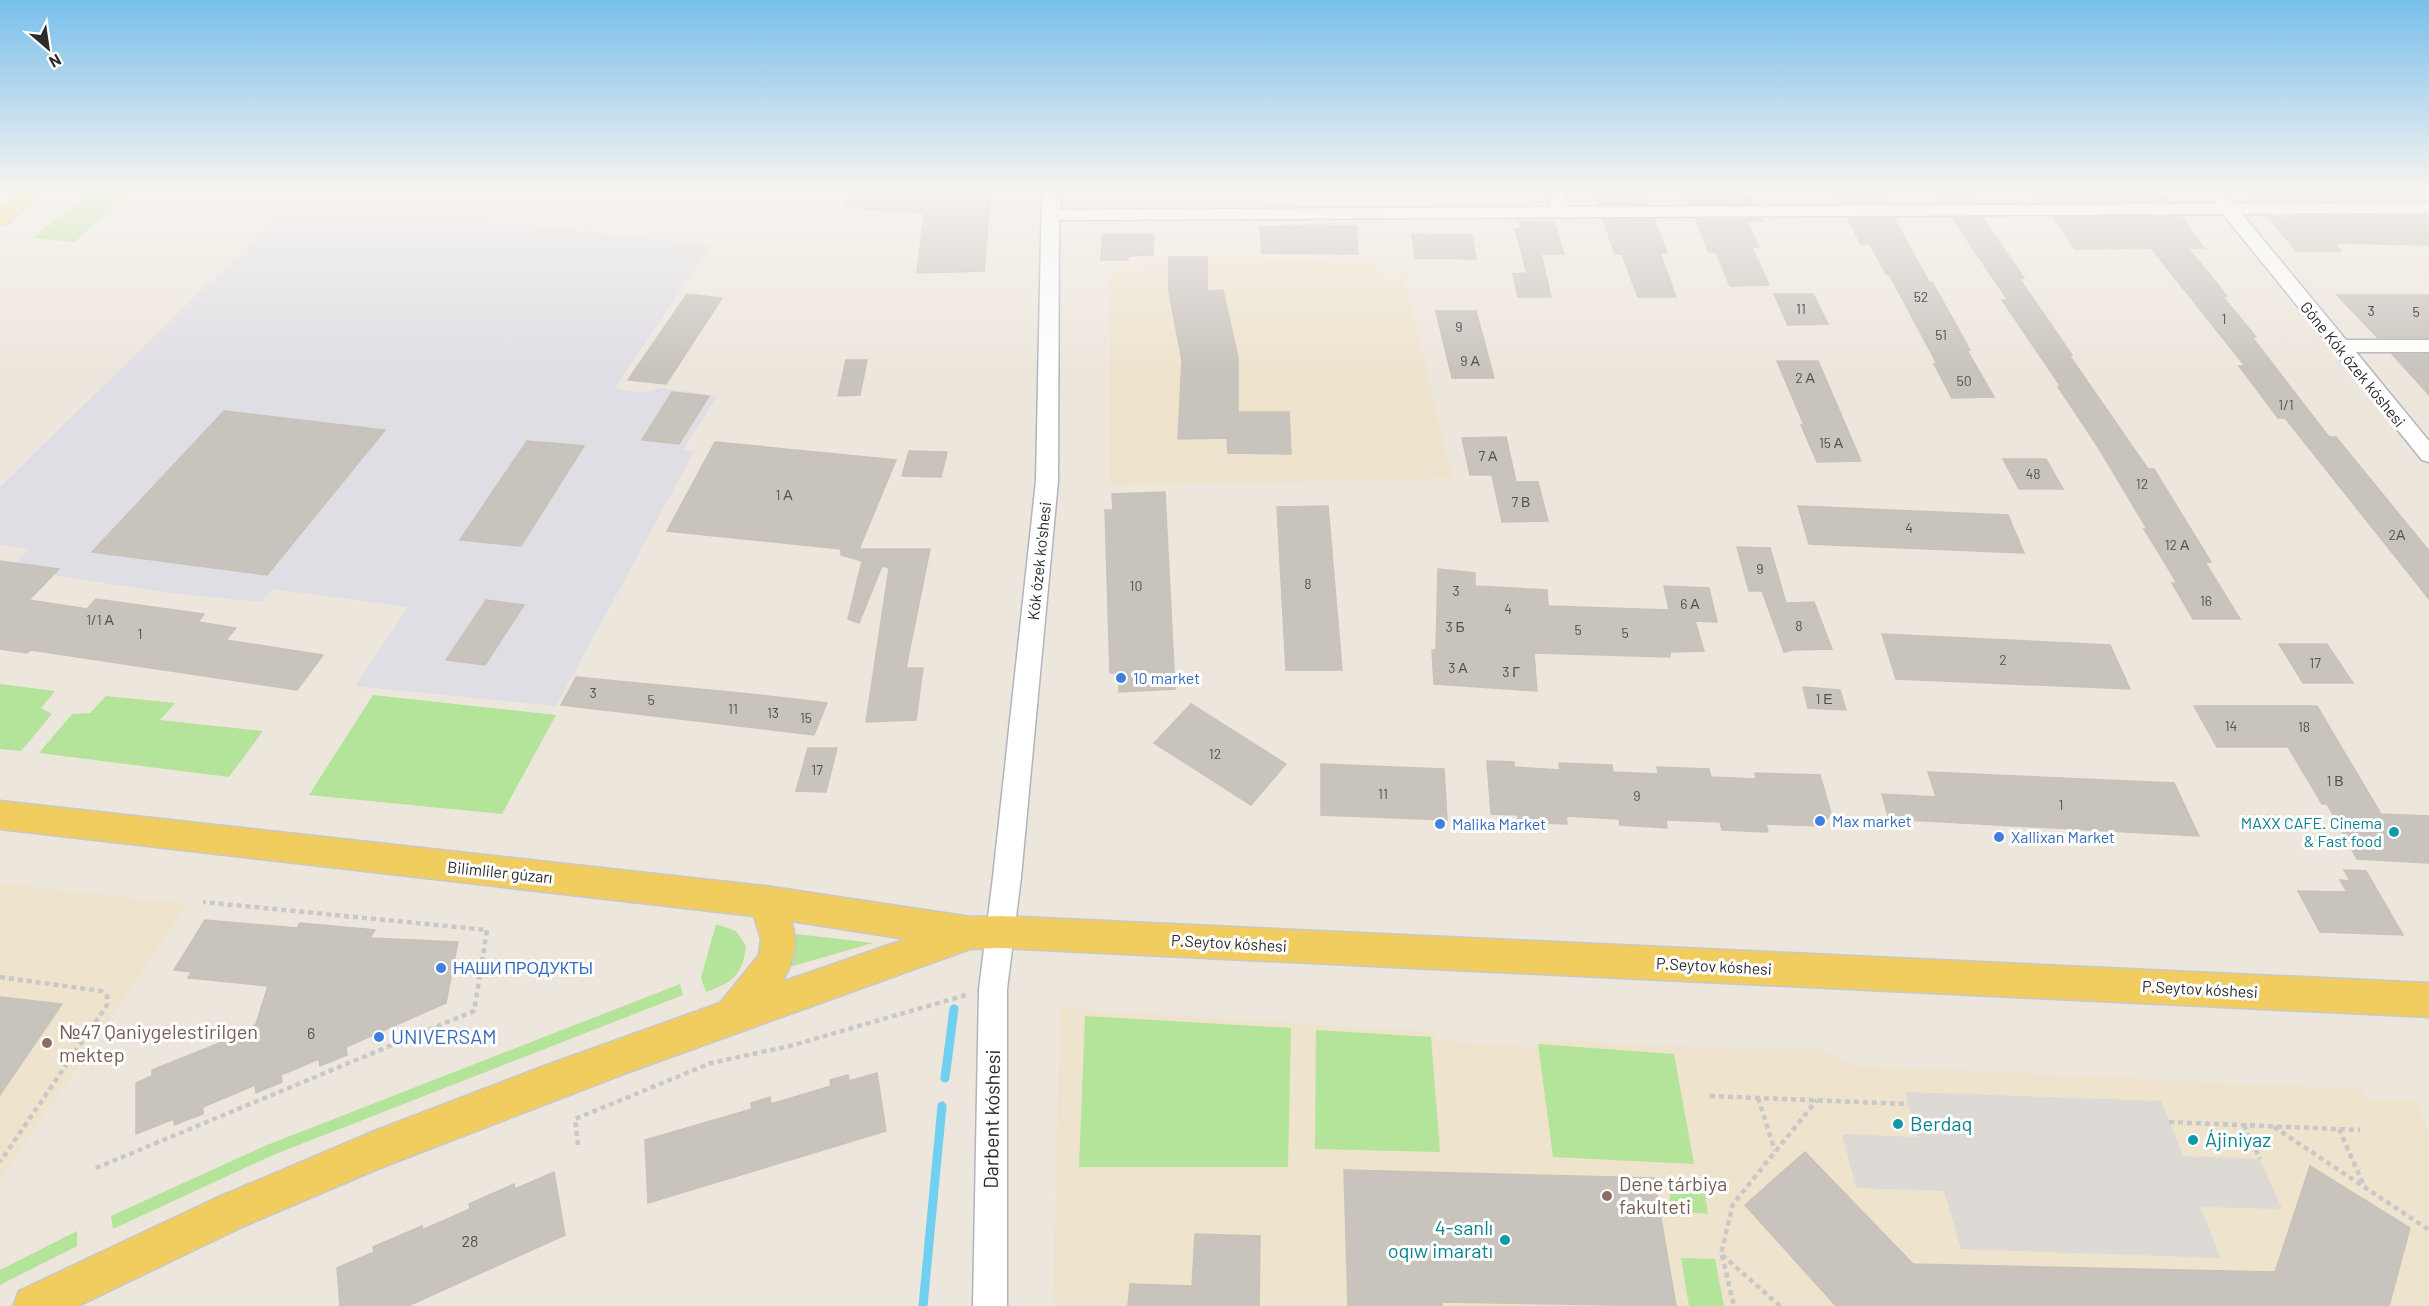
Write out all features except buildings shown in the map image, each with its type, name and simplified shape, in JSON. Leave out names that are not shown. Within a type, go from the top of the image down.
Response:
[{"type":"main road","name":"Bilimliler gúzarı","points":[[0,815],[765,902],[985,932]]},
{"type":"main road","points":[[732,1018],[769,972],[778,951],[776,928],[765,902]]},
{"type":"main road","name":"P.Seytov kóshesi","points":[[985,932],[2429,1000]]},
{"type":"main road","points":[[34,1306],[142,1251],[296,1184],[452,1121],[732,1018],[985,932]]},
{"type":"street","name":"Kók ózek ko'shesi","points":[[985,932],[1047,481],[1050,249]]},
{"type":"street","name":"Góne Kók ózek kóshesi","points":[[2260,249],[2429,455]]},
{"type":"street","points":[[2338,346],[2429,346]]},
{"type":"street","name":"Darbent kóshesi","points":[[985,932],[993,989],[990,1306]]},
{"type":"path","points":[[96,1168],[474,1011],[487,930],[203,902]]},
{"type":"path","points":[[0,977],[102,990],[107,996],[107,1005],[0,1162]]},
{"type":"path","points":[[578,1145],[575,1119],[711,1063],[790,1046],[937,1002],[993,989]]},
{"type":"path","points":[[1710,1096],[1908,1104]]},
{"type":"path","points":[[1758,1098],[1776,1152]]},
{"type":"path","points":[[1734,1306],[1721,1254],[1733,1204],[1816,1100]]},
{"type":"path","points":[[2169,1122],[2360,1130]]},
{"type":"path","points":[[2244,1125],[2260,1159]]},
{"type":"path","points":[[2274,1127],[2429,1230]]},
{"type":"path","points":[[2339,1129],[2364,1186]]},
{"type":"path","points":[[0,1148],[9,1149]]},
{"type":"path","points":[[1721,1254],[1780,1306]]},
{"type":"shaded area","points":[[244,249],[708,249],[615,388],[642,393],[660,388],[717,396],[683,450],[694,452],[556,706],[355,686],[408,607],[273,589],[261,602],[170,593],[53,575],[58,569],[15,563],[28,549],[0,545],[0,487]]},
{"type":"shaded area","points":[[1207,257],[1376,263],[1379,275],[1403,274],[1453,478],[1110,486],[1110,266],[1206,265]]},
{"type":"shaded area","name":"№47 Qaniygelestirilgen mektep","points":[[0,883],[188,904],[0,1181]]},
{"type":"shaded area","points":[[1060,1008],[1436,1032],[1436,1040],[1541,1048],[1541,1039],[1694,1047],[1822,1049],[1849,1065],[2361,1089],[2366,1099],[2414,1099],[2429,1129],[2429,1306],[1053,1306]]},
{"type":"shaded area","points":[[1905,1092],[2161,1101],[2183,1156],[2260,1159],[2282,1209],[2200,1207],[2221,1258],[1961,1249],[1944,1191],[1856,1188],[1842,1134],[1917,1137]]},
{"type":"green space","points":[[0,684],[55,691],[41,708],[52,714],[21,751],[0,749]]},
{"type":"green space","points":[[373,695],[556,715],[502,814],[309,795]]},
{"type":"green space","points":[[106,696],[175,703],[160,720],[263,731],[229,777],[39,753],[72,714],[90,713]]},
{"type":"green space","points":[[716,924],[736,931],[746,946],[742,964],[735,976],[723,985],[706,992],[701,978]]},
{"type":"green space","points":[[788,933],[873,943],[779,970]]},
{"type":"green space","points":[[680,984],[683,995],[273,1155],[113,1229],[111,1216],[267,1145]]},
{"type":"green space","points":[[1085,1016],[1291,1028],[1288,1167],[1079,1167]]},
{"type":"green space","points":[[1316,1030],[1431,1037],[1440,1152],[1315,1149]]},
{"type":"green space","points":[[1538,1044],[1674,1054],[1694,1164],[1553,1157]]},
{"type":"green space","points":[[1667,1179],[1703,1182],[1708,1214],[1672,1211]]},
{"type":"green space","points":[[77,1231],[77,1246],[0,1285],[0,1270]]},
{"type":"green space","points":[[1681,1258],[1715,1259],[1724,1306],[1689,1306]]},
{"type":"waterway","points":[[945,1078],[954,1009]]},
{"type":"waterway","points":[[923,1306],[942,1106]]},
{"type":"place","name":"10 market","points":[[1121,678]]},
{"type":"place","name":"Max market","points":[[1820,821]]},
{"type":"place","name":"Malika Market","points":[[1440,824]]},
{"type":"place","name":"MAXX CAFE. Cinema & Fast food","points":[[2394,832]]},
{"type":"place","name":"Xallixan Market","points":[[1999,837]]},
{"type":"place","name":"НАШИ ПРОДУКТЫ","points":[[441,968]]},
{"type":"place","name":"UNIVERSAM","points":[[379,1037]]},
{"type":"place","name":"№47 Qaniygelestirilgen mektep","points":[[47,1043]]},
{"type":"place","name":"Berdaq","points":[[1898,1124]]},
{"type":"place","name":"Ájiniyaz","points":[[2193,1140]]},
{"type":"place","name":"Dene tárbiya fakulteti","points":[[1607,1196]]},
{"type":"place","name":"4-sanlı oqıw imaratı","points":[[1505,1240]]}]
